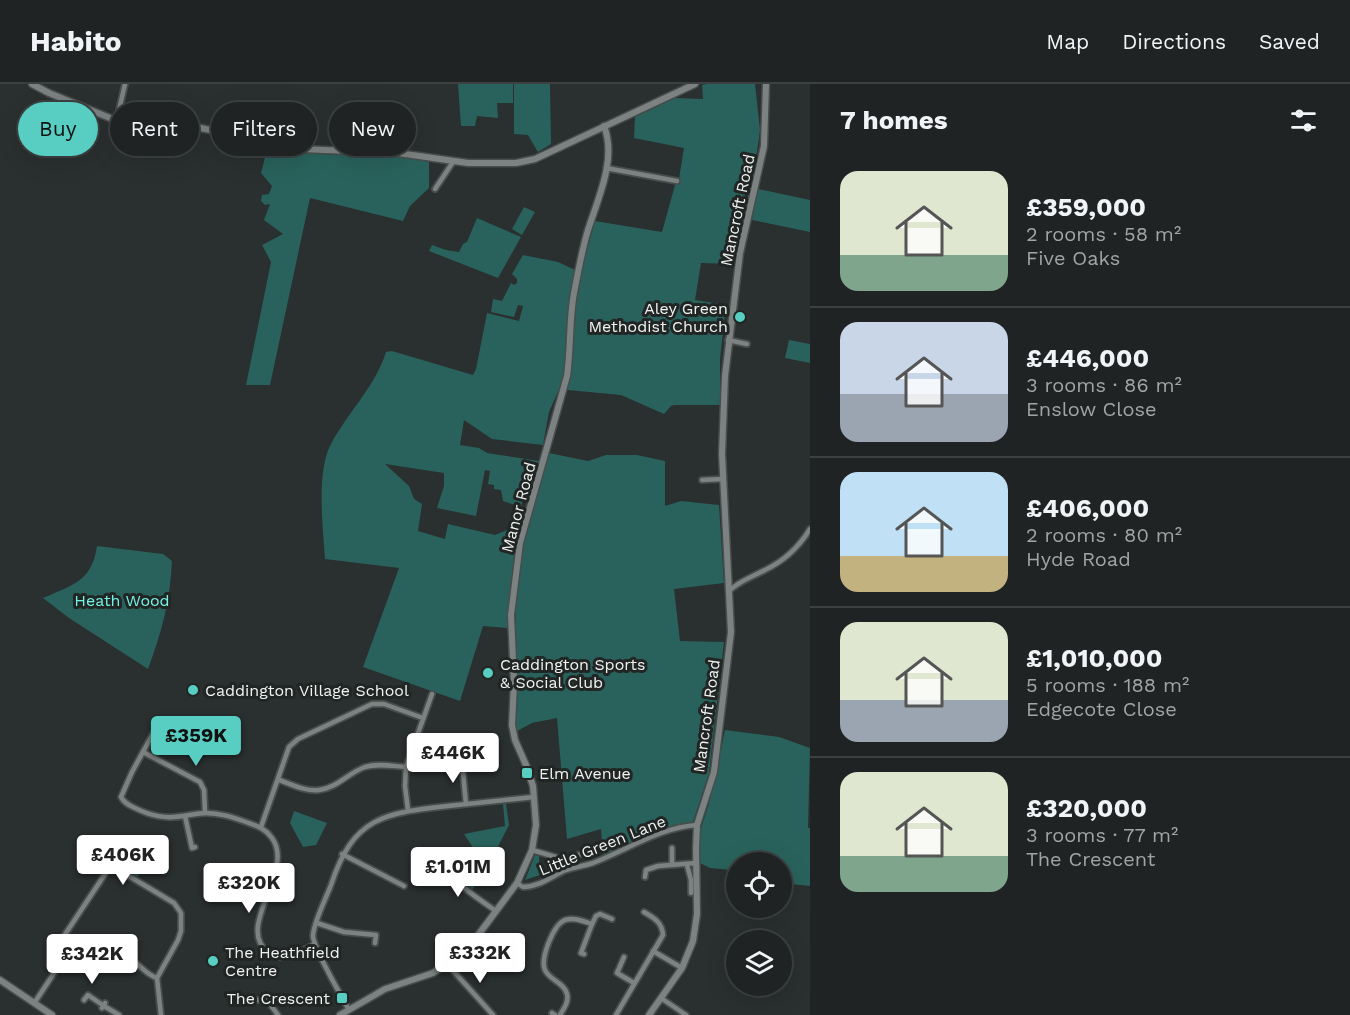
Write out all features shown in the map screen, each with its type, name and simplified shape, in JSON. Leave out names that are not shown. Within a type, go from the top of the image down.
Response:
[{"type":"street","points":[[32,84],[110,118]]},
{"type":"street","points":[[121,102],[125,84]]},
{"type":"street","points":[[199,128],[300,149],[398,153],[480,164],[516,163],[530,161],[695,84]]},
{"type":"street","name":"Mancroft Road","points":[[649,1015],[682,968],[693,941],[698,914],[696,863],[698,825],[714,772],[731,632],[722,441],[728,340],[740,253],[764,146],[766,84]]},
{"type":"street","name":"Manor Road","points":[[340,1015],[385,989],[426,976],[448,965],[469,947],[517,883],[532,850],[536,825],[534,797],[530,775],[514,740],[512,725],[514,683],[511,628],[517,559],[567,376],[571,310],[576,280],[606,168],[608,139],[604,126]]},
{"type":"street","points":[[435,189],[453,162]]},
{"type":"street","points":[[606,168],[677,181]]},
{"type":"street","points":[[728,340],[747,344]]},
{"type":"street","points":[[702,480],[723,478]]},
{"type":"street","points":[[729,591],[736,584],[777,563],[800,544],[810,530]]},
{"type":"street","points":[[728,582],[736,584]]},
{"type":"street","points":[[408,810],[405,786],[406,767],[432,694]]},
{"type":"street","points":[[261,827],[289,747],[298,739],[359,708],[372,704],[384,704],[423,718]]},
{"type":"street","points":[[155,730],[118,798],[149,815],[162,818],[204,813],[228,816],[261,827],[274,841],[278,853],[276,869],[257,926],[257,938],[270,954],[279,957],[291,957],[315,944]]},
{"type":"street","points":[[143,752],[200,782],[204,790],[204,813]]},
{"type":"street","points":[[462,762],[466,804]]},
{"type":"street","points":[[279,780],[308,790],[318,790],[343,781],[366,767],[378,765],[406,767]]},
{"type":"street","points":[[349,1010],[313,936],[342,854],[356,837],[387,816],[408,810],[534,797]]},
{"type":"street","points":[[184,816],[192,848]]},
{"type":"street","name":"Little Green Lane","points":[[517,883],[524,887],[534,885],[566,870],[592,863],[645,840],[698,825]]},
{"type":"street","points":[[672,848],[672,865]]},
{"type":"street","points":[[532,850],[566,860],[591,850]]},
{"type":"street","points":[[342,854],[404,886]]},
{"type":"street","points":[[35,1002],[58,967],[62,939],[114,859],[120,856],[125,861],[128,876]]},
{"type":"street","points":[[443,863],[462,887],[496,911]]},
{"type":"street","points":[[645,877],[644,868],[696,863]]},
{"type":"street","points":[[687,865],[691,880],[691,893]]},
{"type":"street","points":[[109,868],[114,867],[174,903],[181,913],[181,931],[178,940],[157,978],[161,1015]]},
{"type":"street","points":[[616,1015],[663,935],[657,920],[644,912]]},
{"type":"street","points":[[580,952],[596,916],[600,914],[612,918]]},
{"type":"street","points":[[544,970],[545,954],[553,933],[560,923],[574,919],[592,924]]},
{"type":"street","points":[[317,923],[344,932],[376,935],[375,943]]},
{"type":"street","points":[[652,951],[682,968]]},
{"type":"street","points":[[624,957],[616,974],[634,983]]},
{"type":"street","points":[[130,959],[136,962],[146,974],[157,978]]},
{"type":"street","points":[[448,965],[494,1015]]},
{"type":"street","points":[[537,967],[544,970],[562,986],[567,994],[566,1004],[560,1015]]},
{"type":"street","points":[[0,980],[52,1015]]},
{"type":"street","points":[[87,995],[119,1015]]},
{"type":"street","points":[[661,998],[686,1015]]},
{"type":"street","points":[[239,1000],[267,1000],[278,1015]]},
{"type":"street","points":[[249,1000],[249,1006]]},
{"type":"green space","points":[[458,84],[513,84],[513,103],[497,103],[498,118],[477,116],[475,126],[461,126]]},
{"type":"green space","points":[[514,84],[550,84],[551,144],[538,152],[528,135],[514,134]]},
{"type":"green space","points":[[755,84],[760,130],[757,152],[743,202],[733,264],[701,263],[695,300],[726,305],[720,359],[720,405],[674,405],[664,414],[621,395],[568,390],[566,388],[572,361],[575,305],[595,221],[662,232],[675,185],[678,185],[684,148],[634,138],[635,117],[675,98],[703,99],[702,85]]},
{"type":"green space","points":[[317,154],[329,156],[405,156],[429,162],[429,188],[410,206],[403,221],[310,198],[270,385],[246,385],[271,262],[262,245],[283,234],[264,220],[270,204],[265,205],[261,201],[262,195],[269,194],[272,186],[261,173],[265,156],[317,156]]},
{"type":"green space","points":[[758,189],[810,200],[810,232],[752,220]]},
{"type":"green space","points":[[524,207],[535,212],[522,235],[512,229]]},
{"type":"green space","points":[[477,218],[521,237],[498,278],[429,251],[432,245],[459,252],[463,244],[467,242]]},
{"type":"green space","points":[[523,255],[558,262],[575,270],[567,318],[563,380],[549,412],[543,445],[492,439],[464,420],[460,445],[479,448],[487,453],[539,461],[537,469],[529,476],[521,507],[503,501],[501,490],[494,489],[494,485],[488,484],[490,471],[485,470],[476,516],[437,508],[444,486],[444,473],[385,464],[409,486],[414,499],[422,504],[418,531],[445,539],[448,524],[495,535],[507,530],[518,536],[515,545],[507,628],[483,626],[460,701],[363,667],[399,568],[325,559],[322,516],[323,469],[331,444],[375,377],[386,352],[392,351],[473,375],[487,313],[519,321],[523,306],[518,305],[514,317],[491,312],[493,299],[502,301],[511,283],[514,285],[517,283],[517,279],[512,274]]},
{"type":"green space","points":[[789,340],[810,344],[810,363],[785,358]]},
{"type":"green space","points":[[549,453],[588,461],[606,455],[637,455],[665,461],[665,506],[681,501],[719,505],[724,583],[674,589],[680,641],[724,642],[709,773],[693,822],[648,837],[603,857],[601,829],[567,839],[557,718],[532,723],[517,731],[516,725],[516,589],[526,533]]},
{"type":"green space","name":"Heath Wood","points":[[97,546],[163,554],[172,561],[164,616],[148,669],[69,618],[43,598],[72,585],[86,574],[91,567]]},
{"type":"green space","points":[[725,730],[779,737],[810,748],[808,828],[810,828],[810,886],[792,884],[792,852],[726,852],[726,869],[710,868],[700,863],[699,839]]},
{"type":"green space","points":[[503,804],[506,804],[509,825],[486,870],[472,890],[462,882],[481,860],[464,834],[505,826]]},
{"type":"green space","points":[[294,811],[327,823],[316,845],[303,847],[290,823]]},
{"type":"green space","points":[[535,855],[539,856],[540,875],[525,880]]},
{"type":"green space","points":[[128,856],[140,864],[141,872],[137,877],[131,873]]},
{"type":"place","name":"Aley Green Methodist Church","points":[[740,317]]},
{"type":"place","name":"Caddington Sports & Social Club","points":[[488,673]]},
{"type":"place","name":"Caddington Village School","points":[[193,690]]},
{"type":"place","name":"Elm Avenue","points":[[527,773]]},
{"type":"place","name":"The Heathfield Centre","points":[[213,961]]},
{"type":"place","name":"The Crescent","points":[[342,998]]}]
